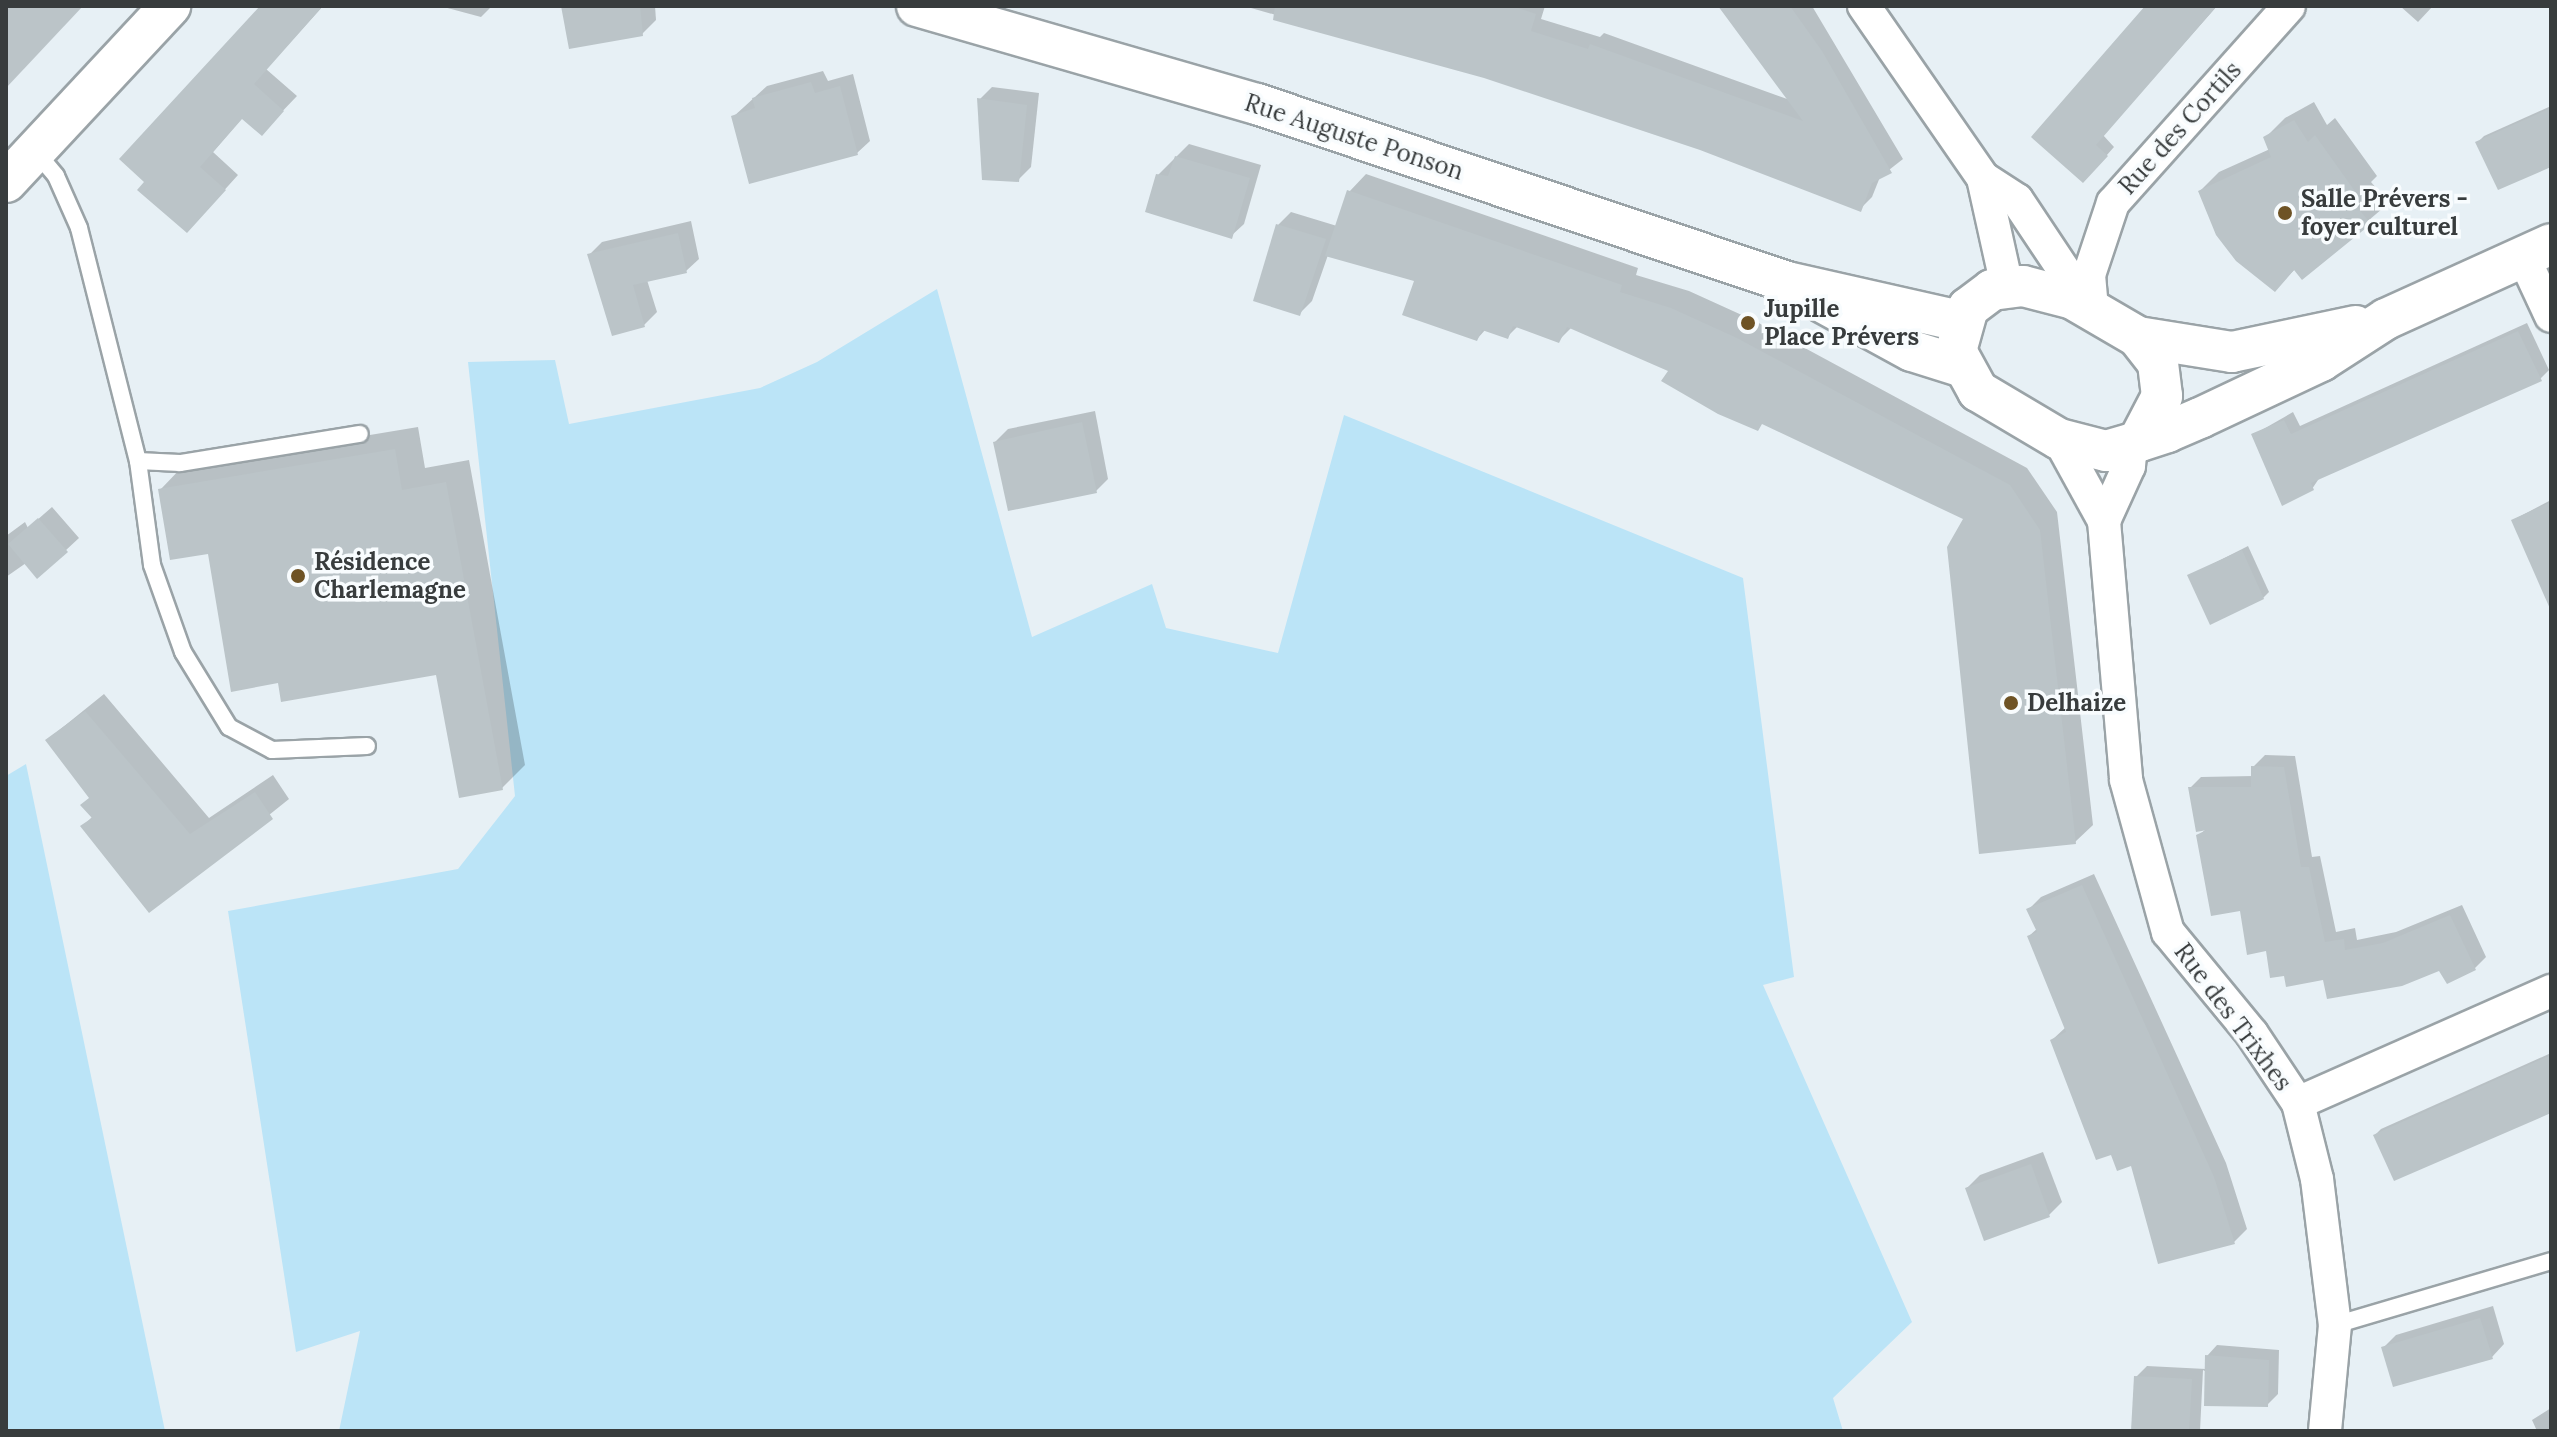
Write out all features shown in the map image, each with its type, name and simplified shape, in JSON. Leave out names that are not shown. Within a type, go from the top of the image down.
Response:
[{"type":"street","points":[[6,182],[170,6]]},
{"type":"street","name":"Rue Auguste Ponson","points":[[917,6],[1257,104],[1787,282],[1960,321]]},
{"type":"street","points":[[1864,6],[1983,178],[2007,286]]},
{"type":"street","name":"Rue des Cortils","points":[[2083,304],[2089,275],[2113,203],[2289,6]]},
{"type":"street","points":[[1983,178],[2017,200],[2083,304]]},
{"type":"street","points":[[2135,443],[2162,396],[2158,363],[2138,337],[2083,304],[2007,286],[1979,297],[1960,321],[1956,351],[1960,366],[1978,391],[2059,439],[2089,450],[2135,443],[2321,361],[2386,319],[2537,250],[2551,316]]},
{"type":"street","name":"Rue Auguste Ponson","points":[[1787,282],[1912,351],[1960,366]]},
{"type":"street","points":[[2138,337],[2232,352],[2386,319]]},
{"type":"street","name":"Rue des Trixhes","points":[[2059,439],[2104,521],[2126,780],[2168,932],[2252,1034],[2298,1103],[2317,1179],[2335,1325],[2325,1431]]},
{"type":"street","name":"Rue des Trixhes","points":[[2104,521],[2129,466],[2135,443]]},
{"type":"street","points":[[2298,1103],[2551,991]]},
{"type":"lane","points":[[36,152],[56,176],[79,228],[138,461],[152,565],[183,652],[229,727],[272,750],[367,746]]},
{"type":"lane","points":[[138,461],[180,463],[360,434]]},
{"type":"lane","points":[[2335,1325],[2551,1261]]},
{"type":"shaded area","points":[[937,289],[1032,637],[1152,584],[1166,628],[1278,653],[1344,415],[1743,578],[1794,977],[1763,985],[1912,1322],[1833,1398],[1843,1431],[339,1431],[360,1331],[296,1352],[228,911],[458,869],[515,796],[468,362],[555,360],[569,424],[760,388],[817,362]]},
{"type":"shaded area","points":[[26,764],[165,1431],[6,1431],[6,776]]},
{"type":"building","points":[[6,6],[83,6],[6,88]]},
{"type":"building","points":[[260,6],[323,6],[254,84],[284,111],[262,136],[242,119],[200,167],[226,190],[187,233],[137,190],[144,182],[119,159]]},
{"type":"building","points":[[561,6],[640,6],[643,36],[569,49]]},
{"type":"building","points":[[1275,6],[1512,6],[1536,14],[1531,31],[1588,49],[1590,44],[1803,121],[1718,6],[1790,6],[1822,51],[1892,173],[1872,183],[1861,212],[1700,150],[1484,78],[1273,20]]},
{"type":"building","points":[[2145,6],[2217,6],[2096,145],[2108,156],[2083,183],[2031,137]]},
{"type":"building","points":[[811,82],[815,93],[840,86],[858,155],[749,184],[731,116],[755,108],[752,98]]},
{"type":"building","points":[[977,98],[1027,105],[1019,182],[982,180]]},
{"type":"building","points":[[2551,108],[2551,167],[2498,190],[2475,142]]},
{"type":"building","name":"Salle Prévers - foyer culturel","points":[[2294,120],[2308,142],[2315,135],[2359,197],[2353,202],[2371,224],[2302,280],[2294,270],[2275,292],[2236,261],[2216,235],[2198,191],[2271,157],[2263,137]]},
{"type":"building","points":[[1175,156],[1250,178],[1232,239],[1145,212],[1156,174],[1168,176]]},
{"type":"building","points":[[1347,190],[1622,285],[1620,292],[1671,308],[1737,338],[2010,485],[2040,530],[2076,844],[1979,854],[1947,547],[1963,519],[1762,424],[1758,431],[1718,414],[1661,381],[1668,371],[1567,327],[1559,343],[1513,326],[1508,339],[1482,330],[1477,341],[1402,315],[1414,281],[1325,256]]},
{"type":"building","points":[[1276,224],[1326,239],[1300,316],[1253,301]]},
{"type":"building","points":[[678,233],[687,273],[633,285],[645,327],[612,336],[587,254]]},
{"type":"building","points":[[2518,331],[2542,381],[2311,483],[2314,490],[2282,506],[2251,434],[2284,420],[2291,434]]},
{"type":"building","points":[[1082,422],[1097,493],[1008,511],[993,442]]},
{"type":"building","points":[[395,449],[402,490],[446,482],[503,790],[459,798],[436,675],[281,702],[278,683],[231,692],[208,554],[170,560],[158,489]]},
{"type":"building","points":[[2551,502],[2551,611],[2511,520]]},
{"type":"building","points":[[38,518],[68,552],[37,579],[8,544]]},
{"type":"building","points":[[2242,550],[2264,599],[2210,625],[2187,575]]},
{"type":"building","points":[[85,711],[190,834],[255,792],[273,819],[149,913],[80,826],[92,818],[80,805],[89,798],[45,740]]},
{"type":"building","points":[[2251,766],[2284,767],[2301,867],[2309,867],[2325,942],[2344,939],[2345,950],[2383,943],[2450,915],[2476,970],[2447,984],[2439,971],[2402,986],[2327,999],[2323,980],[2286,987],[2284,976],[2270,978],[2266,951],[2247,955],[2240,911],[2211,916],[2196,835],[2207,830],[2196,832],[2188,787],[2251,787]]},
{"type":"building","points":[[2082,885],[2214,1177],[2235,1244],[2158,1264],[2131,1166],[2117,1171],[2111,1155],[2096,1160],[2050,1040],[2066,1032],[2027,936],[2037,932],[2026,909]]},
{"type":"building","points":[[2551,1055],[2551,1113],[2394,1181],[2373,1135]]},
{"type":"building","points":[[2031,1164],[2050,1217],[1984,1241],[1965,1188]]},
{"type":"building","points":[[2480,1318],[2493,1359],[2393,1387],[2381,1347]]},
{"type":"building","points":[[2205,1355],[2269,1360],[2268,1407],[2204,1406]]},
{"type":"building","points":[[2134,1376],[2192,1379],[2189,1431],[2131,1431]]},
{"type":"place","name":"Salle Prévers - foyer culturel","points":[[2285,213]]},
{"type":"place","name":"Jupille Place Prévers","points":[[1748,323]]},
{"type":"place","name":"Résidence Charlemagne","points":[[298,576]]},
{"type":"place","name":"Delhaize","points":[[2011,703]]}]
